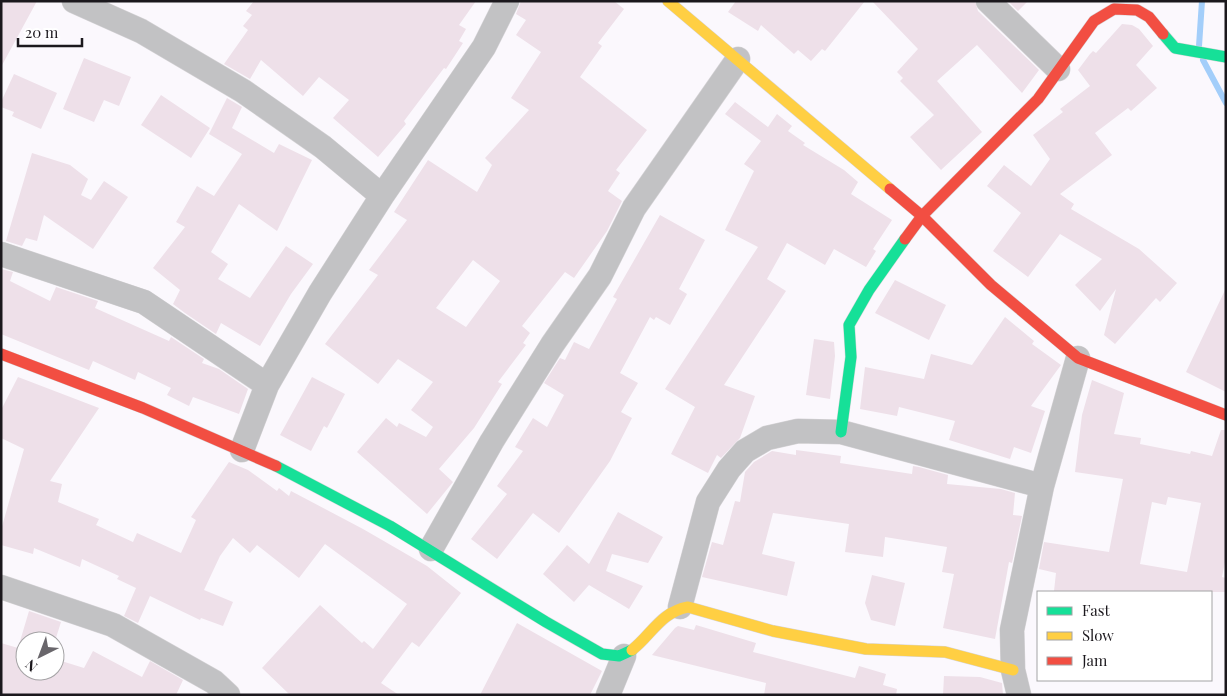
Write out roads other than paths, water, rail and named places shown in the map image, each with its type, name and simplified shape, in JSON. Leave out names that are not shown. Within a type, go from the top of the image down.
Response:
[{"type":"street","points":[[74,1],[142,32],[244,91],[323,147],[382,196]]},
{"type":"street","points":[[242,450],[267,385],[320,293],[382,196],[484,47],[507,1]]},
{"type":"street","points":[[668,1],[922,216],[991,285],[1078,358],[1226,414]]},
{"type":"street","points":[[988,1],[1058,70]]},
{"type":"street","points":[[841,432],[851,357],[849,325],[869,290],[922,216],[1038,99],[1094,21],[1105,13],[1120,8],[1137,10],[1149,17],[1172,45],[1188,51],[1226,57]]},
{"type":"street","points":[[430,549],[492,441],[552,345],[600,276],[634,208],[738,59]]},
{"type":"street","points":[[1,254],[144,302],[267,385]]},
{"type":"street","points":[[3,358],[136,404],[319,486],[430,549],[561,632],[606,656],[624,656],[637,648],[654,624],[672,610],[680,607],[697,609],[773,631],[847,646],[866,649],[945,652],[1013,670]]},
{"type":"street","points":[[1019,695],[1013,670],[1012,630],[1042,486],[1078,358]]},
{"type":"street","points":[[680,607],[708,502],[729,469],[745,450],[767,438],[798,431],[841,432],[1042,486]]},
{"type":"street","points":[[1,587],[113,625],[216,690]]},
{"type":"street","points":[[608,695],[624,656]]},
{"type":"waterway","points":[[1199,46],[1202,1]]},
{"type":"waterway","points":[[1203,60],[1226,103]]}]
